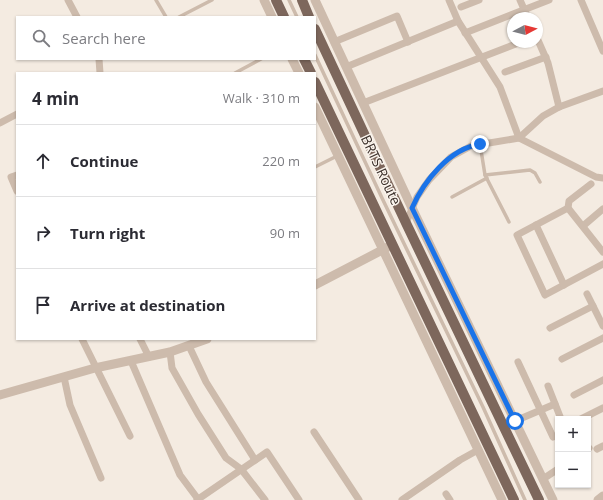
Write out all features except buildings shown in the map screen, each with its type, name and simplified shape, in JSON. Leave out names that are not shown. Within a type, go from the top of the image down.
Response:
[{"type":"main road","points":[[276,0],[284,16]]},
{"type":"main road","points":[[302,0],[309,16]]},
{"type":"main road","points":[[316,31],[380,169],[539,500]]},
{"type":"main road","points":[[304,60],[310,72]]},
{"type":"main road","points":[[316,84],[514,500]]},
{"type":"street","points":[[68,0],[76,16]]},
{"type":"street","points":[[264,0],[272,16]]},
{"type":"street","points":[[315,0],[412,208],[554,500]]},
{"type":"street","points":[[449,0],[458,21],[500,87],[519,138],[596,177],[603,178]]},
{"type":"street","points":[[460,7],[479,0]]},
{"type":"street","points":[[520,0],[525,12]]},
{"type":"street","points":[[465,32],[549,0]]},
{"type":"street","points":[[581,0],[603,51]]},
{"type":"street","points":[[334,42],[397,16],[408,42]]},
{"type":"street","points":[[346,68],[458,21]]},
{"type":"street","points":[[363,103],[507,48]]},
{"type":"street","points":[[542,48],[546,57],[559,107]]},
{"type":"street","points":[[505,72],[546,57]]},
{"type":"street","points":[[99,60],[100,72]]},
{"type":"street","points":[[292,60],[298,72]]},
{"type":"street","points":[[406,223],[417,197],[429,180],[451,157],[471,146],[519,138],[543,116],[559,107],[603,91]]},
{"type":"street","points":[[316,109],[502,500]]},
{"type":"street","points":[[0,122],[16,114]]},
{"type":"street","points":[[380,169],[392,164]]},
{"type":"street","points":[[16,175],[11,177],[16,189]]},
{"type":"street","points":[[591,184],[569,201],[568,208],[603,250]]},
{"type":"street","points":[[568,208],[517,235],[545,295],[603,264]]},
{"type":"street","points":[[583,226],[603,209]]},
{"type":"street","points":[[536,225],[564,285]]},
{"type":"street","points":[[316,284],[392,245]]},
{"type":"street","points":[[440,294],[450,287]]},
{"type":"street","points":[[587,294],[603,326]]},
{"type":"street","points":[[550,328],[593,306]]},
{"type":"street","points":[[562,359],[603,338]]},
{"type":"street","points":[[82,340],[130,436]]},
{"type":"street","points":[[140,340],[149,357]]},
{"type":"street","points":[[0,395],[95,368],[170,352],[204,340]]},
{"type":"street","points":[[189,346],[206,382],[255,460]]},
{"type":"street","points":[[170,352],[172,368],[198,414],[226,458],[241,469],[265,500]]},
{"type":"street","points":[[131,361],[180,475],[198,500],[267,452],[299,500]]},
{"type":"street","points":[[518,362],[553,436]]},
{"type":"street","points":[[64,377],[70,405],[101,478]]},
{"type":"street","points":[[574,395],[603,380]]},
{"type":"street","points":[[548,386],[560,416]]},
{"type":"street","points":[[515,421],[540,409],[555,404]]},
{"type":"street","points":[[587,416],[603,408]]},
{"type":"street","points":[[314,432],[359,500]]},
{"type":"street","points":[[402,500],[460,460],[478,450]]},
{"type":"street","points":[[543,479],[555,471]]},
{"type":"street","points":[[598,500],[603,496]]},
{"type":"lane","points":[[156,0],[165,16]]},
{"type":"lane","points":[[181,16],[212,0]]},
{"type":"lane","points":[[289,0],[297,16]]},
{"type":"lane","name":"BRTS Route","points":[[316,57],[526,500]]},
{"type":"lane","points":[[237,72],[259,60]]},
{"type":"lane","points":[[480,144],[486,177],[509,222]]},
{"type":"lane","points":[[316,166],[338,155]]},
{"type":"lane","points":[[452,197],[486,177],[530,170],[535,173],[540,182]]},
{"type":"route","points":[[480,144],[471,146],[451,157],[429,180],[417,197],[412,208],[515,421]]}]
